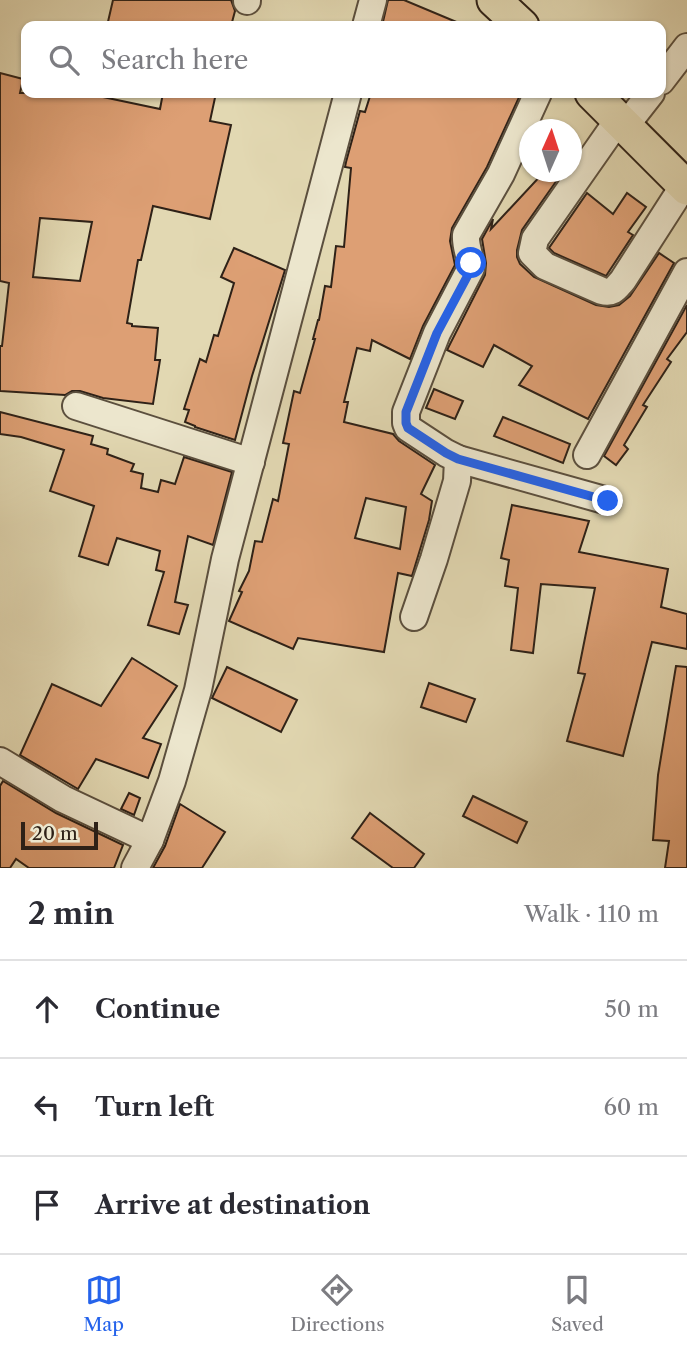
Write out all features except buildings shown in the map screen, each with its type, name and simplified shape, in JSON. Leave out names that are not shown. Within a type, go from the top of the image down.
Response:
[{"type":"main road","points":[[494,0],[517,21]]},
{"type":"main road","points":[[597,98],[686,187]]},
{"type":"street","points":[[367,21],[373,0]]},
{"type":"street","points":[[666,74],[687,47]]},
{"type":"street","points":[[135,868],[150,841],[172,781],[194,701],[225,559],[347,98]]},
{"type":"street","points":[[536,98],[500,174],[466,235],[465,244],[471,268],[437,333],[406,412],[406,423],[408,428],[458,459],[608,501]]},
{"type":"street","points":[[647,98],[622,122],[535,239],[532,253],[545,266],[602,291],[612,291],[623,280],[686,187]]},
{"type":"street","points":[[587,455],[687,272]]},
{"type":"street","points":[[76,406],[251,462]]},
{"type":"street","points":[[414,617],[457,481],[458,459]]},
{"type":"street","points":[[0,761],[63,799],[150,841]]},
{"type":"route","points":[[471,263],[468,275],[437,333],[406,412],[408,428],[458,459],[608,501]]}]
